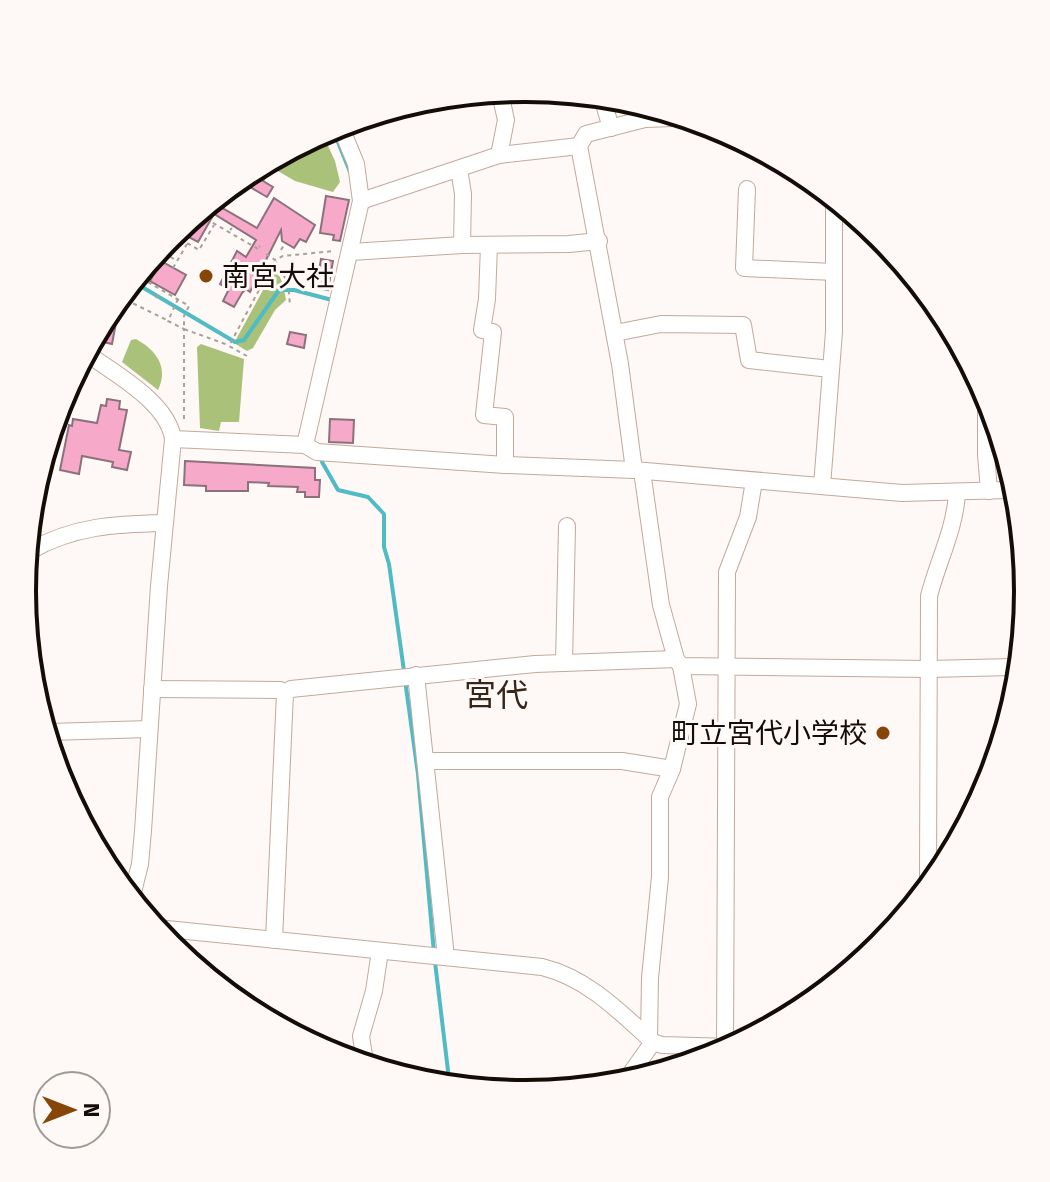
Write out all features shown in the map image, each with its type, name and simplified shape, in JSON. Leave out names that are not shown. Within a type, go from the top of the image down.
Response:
[{"type":"street","points":[[499,155],[506,120],[502,103]]},
{"type":"street","points":[[605,109],[611,128]]},
{"type":"street","points":[[634,1067],[651,1040],[650,978],[660,877],[660,797],[672,769],[688,704],[661,605],[599,241],[579,146],[586,134],[641,116]]},
{"type":"street","points":[[305,445],[346,251],[361,201],[356,164],[345,137]]},
{"type":"street","points":[[361,201],[499,155],[579,146]]},
{"type":"street","points":[[459,169],[463,194],[462,245]]},
{"type":"street","points":[[747,189],[744,268],[834,272]]},
{"type":"street","points":[[822,486],[830,369],[834,212]]},
{"type":"street","points":[[346,251],[599,241]]},
{"type":"street","points":[[489,245],[487,299],[482,330],[493,332],[484,415],[505,417],[505,465]]},
{"type":"street","points":[[615,333],[661,324],[743,325],[749,360],[830,369]]},
{"type":"street","points":[[95,359],[154,403],[173,434],[178,435],[305,445],[317,452],[505,465],[638,470],[902,493],[1004,490]]},
{"type":"street","points":[[986,429],[989,491]]},
{"type":"street","points":[[135,886],[140,864],[164,523],[178,435]]},
{"type":"street","points":[[727,1036],[727,572],[748,517],[754,481]]},
{"type":"street","points":[[928,868],[929,596],[956,513],[957,493]]},
{"type":"street","points":[[38,546],[104,525],[164,523]]},
{"type":"street","points":[[564,663],[567,526]]},
{"type":"street","points":[[285,693],[291,689],[409,675],[564,663],[678,662],[726,668],[1008,667]]},
{"type":"street","points":[[409,675],[426,761],[438,956]]},
{"type":"street","points":[[152,689],[215,692],[280,690],[285,693]]},
{"type":"street","points":[[274,940],[285,693]]},
{"type":"street","points":[[57,732],[149,729]]},
{"type":"street","points":[[426,761],[622,761],[672,769]]},
{"type":"street","points":[[172,930],[542,967],[564,972],[584,983],[651,1040],[662,1045],[702,1047]]},
{"type":"street","points":[[364,1052],[361,1036],[374,991],[380,951]]},
{"type":"path","points":[[207,219],[259,248]]},
{"type":"path","points":[[183,241],[199,250],[214,224]]},
{"type":"path","points":[[173,268],[187,243]]},
{"type":"path","points":[[281,250],[284,245]]},
{"type":"path","points":[[230,344],[275,260],[283,256],[346,251]]},
{"type":"path","points":[[266,254],[275,260],[288,283],[290,305]]},
{"type":"path","points":[[169,256],[177,261]]},
{"type":"path","points":[[147,281],[189,308],[184,316],[178,435]]},
{"type":"path","points":[[156,298],[161,289]]},
{"type":"path","points":[[168,321],[177,300]]},
{"type":"path","points":[[130,302],[184,329],[230,344],[247,356]]},
{"type":"green space","points":[[327,144],[340,182],[333,192],[295,181],[277,170]]},
{"type":"green space","points":[[273,272],[278,273],[286,300],[275,310],[253,348],[247,351],[234,343]]},
{"type":"green space","points":[[136,339],[159,360],[162,374],[158,390],[122,362],[131,340]]},
{"type":"green space","points":[[201,344],[244,359],[239,422],[221,422],[219,431],[200,428],[197,347]]},
{"type":"building","points":[[265,177],[263,181],[273,187],[267,197],[249,187]]},
{"type":"building","points":[[326,196],[349,200],[340,241],[333,240],[334,235],[320,233]]},
{"type":"building","points":[[274,198],[315,225],[306,242],[300,239],[294,248],[282,241],[281,230],[250,292],[246,289],[234,307],[223,301],[229,289],[220,284],[237,251],[246,257],[256,240],[214,214],[198,242],[188,237],[203,223],[222,208],[257,228]]},
{"type":"building","points":[[321,259],[333,261],[328,290],[316,288]]},
{"type":"building","points":[[163,262],[186,275],[175,295],[150,281]]},
{"type":"building","points":[[116,322],[112,344],[104,342]]},
{"type":"building","points":[[290,332],[306,335],[304,348],[287,344]]},
{"type":"building","points":[[107,399],[120,401],[119,409],[127,410],[119,450],[131,452],[127,470],[112,467],[113,462],[82,456],[79,474],[60,470],[69,425],[72,426],[73,419],[97,423],[101,405],[106,406]]},
{"type":"building","points":[[330,419],[354,420],[353,443],[329,442]]},
{"type":"building","points":[[185,461],[315,468],[315,480],[320,480],[319,497],[305,497],[305,492],[297,492],[298,487],[268,486],[269,483],[248,482],[248,491],[206,491],[206,486],[184,485]]},
{"type":"waterway","points":[[337,139],[350,172]]},
{"type":"waterway","points":[[142,287],[235,342],[244,340],[279,290],[294,290],[332,300]]},
{"type":"waterway","points":[[322,462],[338,490],[368,497],[384,514],[384,547],[404,671]]},
{"type":"waterway","points":[[405,680],[418,774],[434,953]]},
{"type":"waterway","points":[[435,962],[448,1074]]},
{"type":"place","name":"南宮大社","points":[[206,276]]},
{"type":"place","name":"町立宮代小学校","points":[[883,733]]},
{"type":"district","name":"宮代","points":[[496,695]]}]
